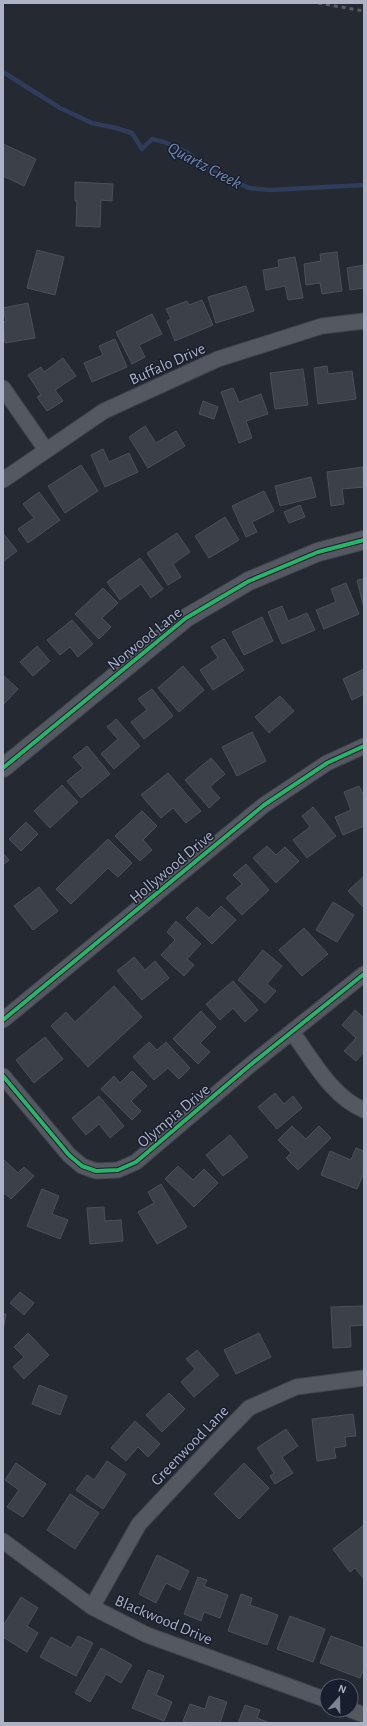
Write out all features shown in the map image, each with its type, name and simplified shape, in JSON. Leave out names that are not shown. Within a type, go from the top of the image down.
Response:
[{"type":"street","name":"Buffalo Drive","points":[[3,480],[104,411],[218,359],[322,326],[364,321]]},
{"type":"street","points":[[3,388],[46,450]]},
{"type":"street","name":"Norwood Lane","points":[[3,768],[186,618],[249,581],[318,552],[364,540]]},
{"type":"street","name":"Hollywood Drive","points":[[3,1020],[264,805],[327,764],[364,746]]},
{"type":"street","name":"Olympia Drive","points":[[3,1076],[69,1155],[82,1166],[96,1171],[118,1170],[136,1162],[249,1066],[364,974]]},
{"type":"street","points":[[292,1032],[334,1088],[357,1107],[364,1110]]},
{"type":"street","name":"Greenwood Lane","points":[[92,1607],[139,1524],[249,1408],[296,1387],[364,1378]]},
{"type":"street","name":"Blackwood Drive","points":[[3,1541],[92,1607],[147,1635],[319,1697]]},
{"type":"building","points":[[3,144],[36,159],[24,186],[3,176]]},
{"type":"building","points":[[75,182],[113,184],[112,201],[101,200],[100,227],[76,226],[77,201],[75,201]]},
{"type":"building","points":[[37,250],[64,257],[55,295],[27,288]]},
{"type":"building","points":[[337,252],[342,291],[322,294],[320,283],[306,285],[304,264],[321,261],[320,254]]},
{"type":"building","points":[[295,257],[303,298],[288,300],[285,286],[266,290],[263,270],[279,267],[278,260]]},
{"type":"building","points":[[364,265],[364,288],[350,290],[347,268]]},
{"type":"building","points":[[246,286],[254,311],[216,323],[208,297]]},
{"type":"building","points":[[202,300],[213,325],[175,341],[167,321],[171,319],[166,309],[187,301],[189,305]]},
{"type":"building","points":[[28,303],[35,338],[5,343],[3,322],[6,321],[3,308]]},
{"type":"building","points":[[152,314],[162,334],[139,345],[145,357],[132,364],[116,332]]},
{"type":"building","points":[[115,339],[127,367],[92,382],[84,363],[103,355],[99,346]]},
{"type":"building","points":[[63,358],[76,376],[55,390],[63,401],[47,411],[37,397],[41,395],[28,375],[41,367],[44,372]]},
{"type":"building","points":[[327,366],[328,374],[352,371],[356,399],[318,404],[314,368]]},
{"type":"building","points":[[303,369],[308,405],[275,409],[270,373]]},
{"type":"building","points":[[233,388],[239,402],[261,394],[268,414],[246,421],[252,438],[239,443],[221,392]]},
{"type":"building","points":[[203,401],[218,407],[214,419],[199,414]]},
{"type":"building","points":[[145,426],[156,443],[176,431],[185,446],[148,468],[129,437]]},
{"type":"building","points":[[103,449],[109,462],[129,453],[138,472],[105,487],[91,455]]},
{"type":"building","points":[[81,465],[98,491],[65,513],[48,486]]},
{"type":"building","points":[[363,467],[364,487],[342,489],[344,504],[331,506],[327,472]]},
{"type":"building","points":[[311,477],[316,497],[280,506],[275,486]]},
{"type":"building","points":[[264,491],[274,511],[252,522],[257,532],[246,537],[232,506]]},
{"type":"building","points":[[39,492],[60,520],[28,543],[18,529],[34,518],[23,504]]},
{"type":"building","points":[[300,505],[305,517],[289,523],[284,512]]},
{"type":"building","points":[[225,517],[239,540],[209,558],[195,536]]},
{"type":"building","points":[[3,533],[17,551],[3,562]]},
{"type":"building","points":[[177,533],[190,552],[173,564],[181,577],[168,585],[147,553]]},
{"type":"building","points":[[140,558],[163,589],[151,598],[141,584],[120,600],[107,582]]},
{"type":"building","points":[[364,579],[364,608],[357,580]]},
{"type":"building","points":[[346,583],[359,614],[324,629],[316,610],[336,602],[331,589]]},
{"type":"building","points":[[103,588],[118,603],[102,618],[111,627],[99,639],[75,614]]},
{"type":"building","points":[[282,606],[288,621],[307,613],[315,630],[282,644],[268,612]]},
{"type":"building","points":[[262,617],[273,641],[244,655],[232,632]]},
{"type":"building","points":[[72,620],[93,644],[78,657],[70,647],[60,655],[47,640]]},
{"type":"building","points":[[224,639],[244,670],[213,690],[200,670],[218,658],[211,647]]},
{"type":"building","points":[[37,646],[50,661],[33,676],[20,662]]},
{"type":"building","points":[[183,666],[204,690],[179,712],[158,688]]},
{"type":"building","points":[[364,669],[364,694],[352,700],[343,679]]},
{"type":"building","points":[[3,675],[18,689],[3,705]]},
{"type":"building","points":[[152,689],[173,716],[144,739],[131,722],[147,710],[138,699]]},
{"type":"building","points":[[280,696],[294,711],[269,733],[255,717]]},
{"type":"building","points":[[116,719],[140,746],[114,769],[101,754],[118,739],[107,727]]},
{"type":"building","points":[[252,732],[266,761],[237,776],[222,747]]},
{"type":"building","points":[[87,746],[110,774],[81,798],[67,781],[83,768],[73,757]]},
{"type":"building","points":[[211,758],[225,774],[210,787],[220,798],[209,808],[185,780]]},
{"type":"building","points":[[168,773],[201,811],[186,823],[173,808],[161,818],[141,795]]},
{"type":"building","points":[[62,785],[78,802],[50,828],[34,811]]},
{"type":"building","points":[[359,786],[364,796],[364,826],[343,835],[335,817],[351,810],[344,792]]},
{"type":"building","points":[[313,807],[336,836],[307,858],[293,840],[310,827],[302,816]]},
{"type":"building","points":[[142,811],[157,826],[143,840],[152,850],[140,861],[115,836]]},
{"type":"building","points":[[26,822],[38,834],[21,851],[9,839]]},
{"type":"building","points":[[108,839],[132,863],[118,877],[108,868],[71,904],[56,889]]},
{"type":"building","points":[[267,846],[276,855],[285,847],[299,861],[276,883],[253,858]]},
{"type":"building","points":[[3,853],[9,860],[3,865]]},
{"type":"building","points":[[246,864],[269,890],[242,915],[226,898],[242,884],[233,875]]},
{"type":"building","points":[[364,876],[364,908],[348,891]]},
{"type":"building","points":[[39,887],[58,911],[33,930],[14,906]]},
{"type":"building","points":[[333,902],[354,915],[337,942],[316,930]]},
{"type":"building","points":[[221,906],[236,920],[212,944],[186,918],[197,907],[209,918]]},
{"type":"building","points":[[176,921],[201,944],[187,959],[194,965],[184,976],[161,955],[175,940],[167,932]]},
{"type":"building","points":[[304,928],[328,954],[302,976],[279,950]]},
{"type":"building","points":[[263,950],[282,966],[267,984],[276,991],[265,1003],[238,980]]},
{"type":"building","points":[[134,957],[145,970],[155,961],[169,978],[142,1000],[117,971]]},
{"type":"building","points":[[233,981],[258,1010],[245,1022],[233,1008],[220,1020],[206,1004]]},
{"type":"building","points":[[114,986],[142,1017],[88,1067],[51,1026],[66,1012],[75,1022]]},
{"type":"building","points":[[355,1010],[364,1018],[364,1052],[356,1061],[344,1051],[356,1038],[342,1025]]},
{"type":"building","points":[[201,1011],[216,1027],[200,1043],[210,1052],[198,1064],[173,1039]]},
{"type":"building","points":[[45,1037],[63,1059],[34,1083],[16,1060]]},
{"type":"building","points":[[149,1042],[157,1050],[166,1042],[190,1068],[179,1079],[168,1068],[154,1080],[133,1057]]},
{"type":"building","points":[[132,1071],[147,1086],[131,1101],[141,1111],[132,1120],[101,1089],[114,1076],[120,1083]]},
{"type":"building","points":[[275,1093],[284,1104],[293,1096],[302,1108],[277,1129],[258,1107]]},
{"type":"building","points":[[99,1096],[124,1126],[110,1138],[99,1124],[86,1135],[72,1118]]},
{"type":"building","points":[[292,1126],[306,1139],[319,1126],[331,1138],[298,1170],[286,1158],[291,1153],[278,1140]]},
{"type":"building","points":[[230,1135],[248,1157],[223,1176],[206,1155]]},
{"type":"building","points":[[356,1148],[364,1151],[364,1172],[357,1189],[321,1175],[330,1151],[351,1160]]},
{"type":"building","points":[[3,1159],[18,1173],[24,1167],[34,1176],[11,1199],[3,1192]]},
{"type":"building","points":[[178,1166],[193,1180],[204,1169],[218,1183],[194,1207],[165,1179]]},
{"type":"building","points":[[161,1184],[187,1227],[157,1244],[138,1212],[154,1203],[148,1192]]},
{"type":"building","points":[[42,1189],[59,1196],[52,1214],[68,1220],[60,1239],[27,1226]]},
{"type":"building","points":[[104,1207],[105,1221],[121,1220],[123,1241],[90,1244],[87,1208]]},
{"type":"building","points":[[20,1292],[34,1303],[24,1315],[10,1303]]},
{"type":"building","points":[[364,1306],[364,1325],[350,1326],[351,1347],[333,1348],[331,1307]]},
{"type":"building","points":[[3,1314],[6,1314],[3,1330]]},
{"type":"building","points":[[28,1333],[49,1355],[24,1379],[13,1367],[24,1357],[14,1347]]},
{"type":"building","points":[[259,1333],[271,1357],[236,1374],[224,1350]]},
{"type":"building","points":[[197,1350],[219,1375],[194,1397],[181,1382],[195,1369],[186,1359]]},
{"type":"building","points":[[39,1385],[67,1396],[60,1415],[32,1404]]},
{"type":"building","points":[[169,1393],[185,1409],[162,1432],[146,1415]]},
{"type":"building","points":[[353,1414],[356,1436],[345,1437],[346,1446],[334,1448],[336,1458],[317,1461],[312,1419]]},
{"type":"building","points":[[135,1421],[160,1444],[148,1457],[138,1447],[126,1461],[111,1448]]},
{"type":"building","points":[[286,1429],[298,1446],[282,1457],[293,1473],[275,1484],[270,1476],[274,1473],[257,1448]]},
{"type":"building","points":[[107,1461],[126,1474],[103,1509],[76,1490],[87,1475],[94,1480]]},
{"type":"building","points":[[16,1463],[46,1484],[23,1517],[7,1507],[19,1490],[5,1480]]},
{"type":"building","points":[[244,1463],[269,1488],[239,1519],[214,1494]]},
{"type":"building","points":[[70,1494],[99,1513],[75,1549],[47,1530]]},
{"type":"building","points":[[364,1525],[364,1579],[355,1568],[350,1572],[333,1549]]},
{"type":"building","points":[[157,1555],[189,1571],[180,1590],[166,1583],[156,1603],[139,1594]]},
{"type":"building","points":[[198,1577],[207,1580],[204,1586],[228,1595],[220,1618],[204,1612],[201,1621],[184,1614]]},
{"type":"building","points":[[241,1594],[252,1598],[250,1605],[278,1615],[267,1645],[228,1631]]},
{"type":"building","points":[[21,1597],[38,1608],[27,1626],[38,1633],[27,1652],[3,1637],[3,1626]]},
{"type":"building","points":[[290,1616],[325,1629],[313,1662],[277,1649]]},
{"type":"building","points":[[78,1636],[93,1643],[76,1676],[40,1657],[51,1637],[71,1648]]},
{"type":"building","points":[[331,1636],[364,1648],[364,1668],[360,1678],[320,1663]]},
{"type":"building","points":[[101,1648],[132,1665],[121,1683],[106,1674],[90,1702],[75,1693]]},
{"type":"building","points":[[148,1670],[164,1676],[156,1695],[172,1702],[164,1721],[132,1708]]},
{"type":"building","points":[[209,1696],[227,1702],[220,1723],[188,1723],[183,1721],[190,1704],[205,1709]]},
{"type":"building","points":[[245,1705],[260,1710],[257,1718],[270,1723],[238,1723]]},
{"type":"waterway","name":"Quartz Creek","points":[[3,72],[60,108],[92,123],[132,133],[142,149],[152,139],[164,142],[187,152],[207,168],[249,188],[270,190],[364,185]]},
{"type":"railway","points":[[318,3],[364,11]]},
{"type":"cycle path","points":[[3,768],[186,618],[249,581],[318,552],[364,540]]},
{"type":"cycle path","points":[[3,1020],[264,805],[327,763],[364,746]]},
{"type":"cycle path","points":[[3,1076],[69,1155],[82,1166],[96,1171],[118,1170],[136,1162],[249,1066],[364,974]]}]
